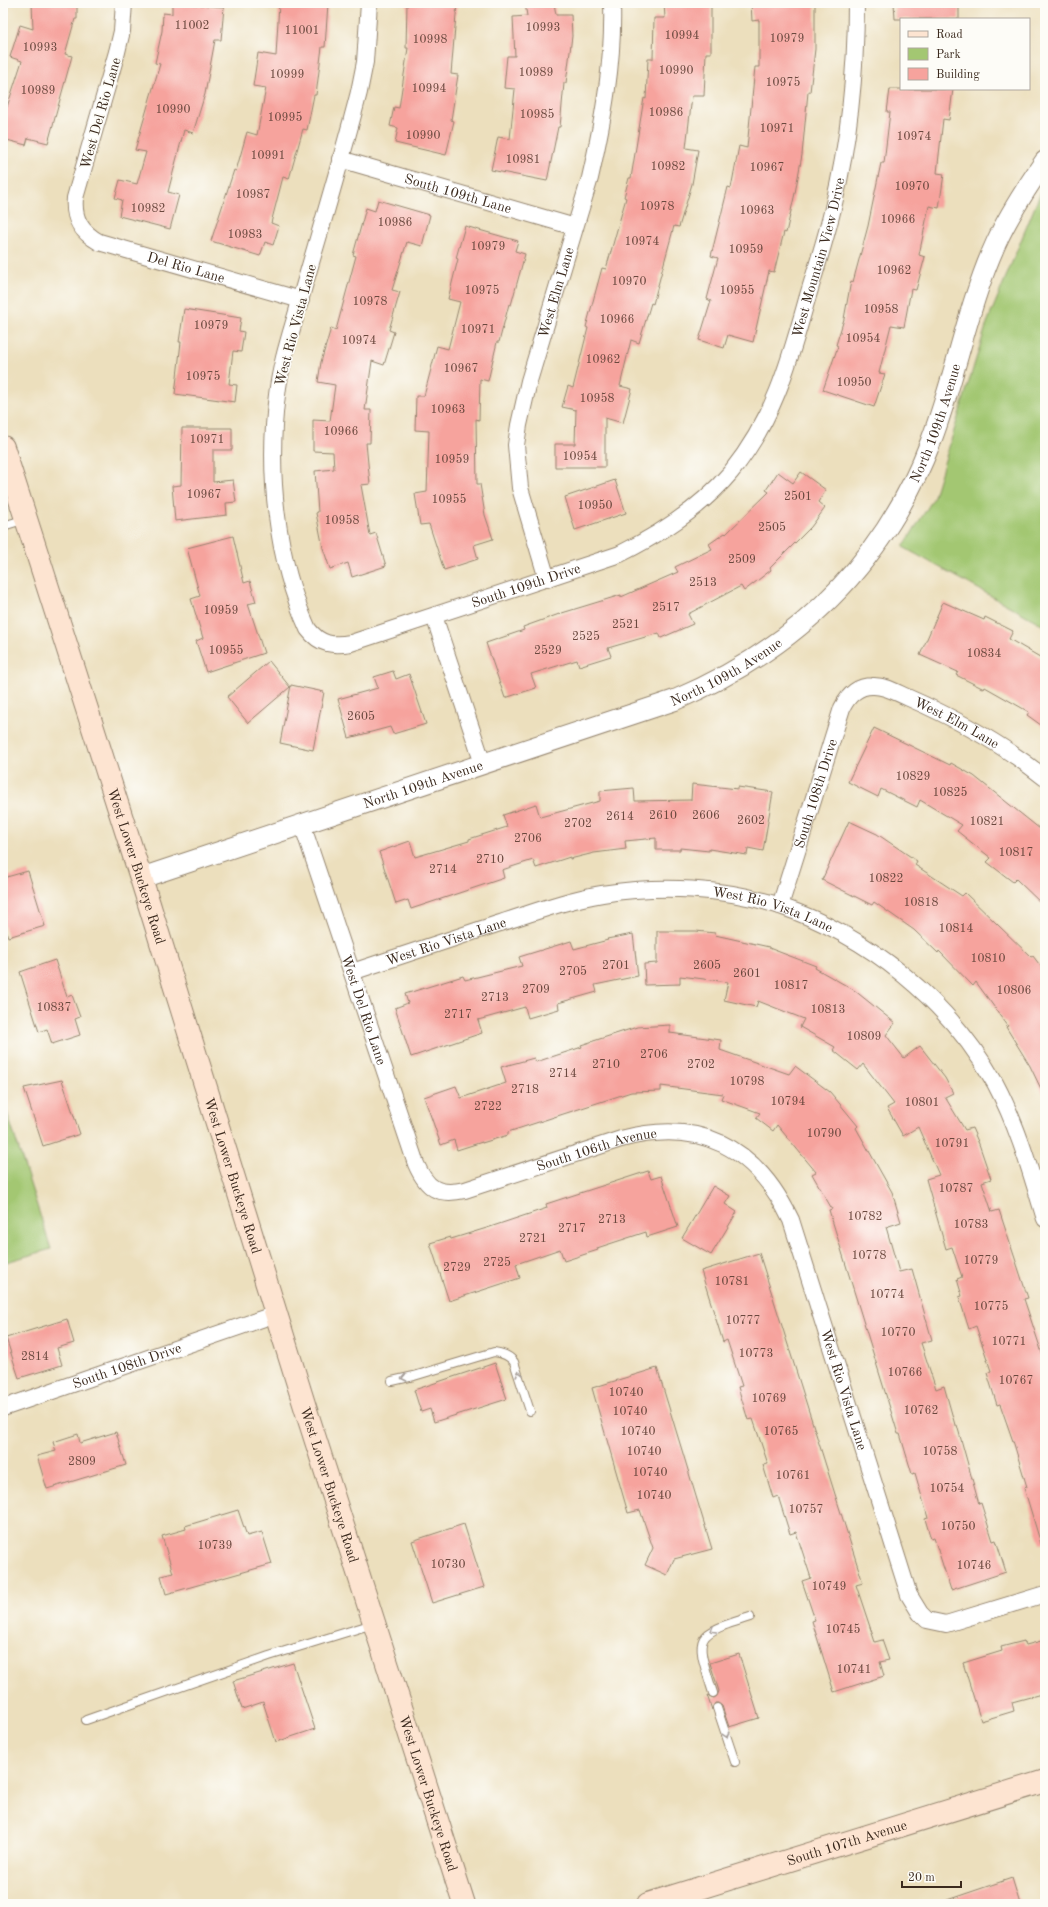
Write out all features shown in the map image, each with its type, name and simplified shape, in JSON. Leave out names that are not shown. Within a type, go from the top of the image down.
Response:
[{"type":"main road","name":"West Lower Buckeye Road","points":[[3,447],[141,878],[276,1314],[464,1904]]},
{"type":"main road","name":"South 107th Avenue","points":[[648,1904],[1045,1781]]},
{"type":"street","name":"West Del Rio Lane","points":[[78,223],[75,214],[75,198],[117,52],[122,31],[124,3]]},
{"type":"street","name":"West Rio Vista Lane","points":[[322,643],[314,637],[308,629],[291,578],[278,524],[273,469],[277,394],[287,345],[359,92],[365,62],[369,3]]},
{"type":"street","name":"West Elm Lane","points":[[547,579],[520,488],[516,445],[523,404],[590,178],[604,111],[611,44],[612,3]]},
{"type":"street","name":"West Mountain View Drive","points":[[714,490],[745,453],[771,411],[788,365],[816,269],[833,207],[845,146],[855,58],[856,3]]},
{"type":"street","name":"South 109th Lane","points":[[340,159],[575,227]]},
{"type":"street","name":"North 109th Avenue","points":[[141,878],[648,710],[702,689],[752,662],[775,646],[818,610],[839,589],[883,534],[914,479],[938,420],[973,305],[993,249],[1016,205],[1045,162]]},
{"type":"street","name":"Del Rio Lane","points":[[78,223],[84,232],[100,242],[300,300]]},
{"type":"street","name":"South 109th Drive","points":[[322,643],[332,645],[351,643],[601,561],[639,544],[678,521],[714,490]]},
{"type":"street","points":[[434,616],[483,764]]},
{"type":"street","name":"West Elm Lane","points":[[861,688],[881,686],[916,701],[994,742],[1045,778]]},
{"type":"street","name":"South 108th Drive","points":[[780,906],[842,708],[846,700],[861,688]]},
{"type":"street","name":"West Del Rio Lane","points":[[302,824],[416,1164],[427,1184],[436,1191]]},
{"type":"street","name":"West Rio Vista Lane","points":[[352,972],[547,908],[601,894],[655,890],[712,892],[780,906],[822,924],[867,949],[911,981],[952,1023],[982,1062],[1007,1106],[1017,1131],[1045,1219]]},
{"type":"street","name":"South 106th Avenue","points":[[436,1191],[446,1193],[465,1190],[621,1139],[662,1131],[702,1136],[738,1152],[754,1164]]},
{"type":"street","name":"West Rio Vista Lane","points":[[754,1164],[768,1180],[782,1200],[791,1220],[909,1595],[916,1608],[927,1620],[936,1623],[956,1622],[1045,1594]]},
{"type":"street","name":"South 108th Drive","points":[[3,1408],[276,1314]]},
{"type":"lane","points":[[3,526],[27,519]]},
{"type":"lane","points":[[392,1381],[414,1376],[494,1352],[500,1352],[510,1357],[514,1362],[530,1411]]},
{"type":"lane","points":[[713,1693],[702,1660],[701,1644],[705,1635],[716,1628],[750,1617]]},
{"type":"lane","points":[[86,1720],[269,1656],[374,1623]]},
{"type":"lane","points":[[718,1708],[735,1762]]},
{"type":"green space","points":[[1045,182],[1045,626],[903,547],[933,499],[987,323]]},
{"type":"green space","points":[[3,1100],[51,1249],[3,1263]]},
{"type":"building","points":[[32,3],[77,3],[77,19],[75,19],[65,54],[72,56],[48,143],[28,138],[26,145],[3,139],[3,106],[7,107],[22,61],[10,57],[20,25],[33,29]]},
{"type":"building","points":[[172,3],[224,7],[221,40],[215,40],[205,94],[193,133],[184,130],[168,192],[179,195],[170,229],[119,216],[122,200],[115,198],[120,180],[137,184],[146,152],[135,150],[160,64],[155,63],[162,31],[163,13],[172,14]]},
{"type":"building","points":[[279,3],[328,3],[325,47],[322,47],[316,95],[314,95],[307,130],[303,129],[289,179],[283,177],[271,223],[279,226],[273,245],[265,242],[260,256],[211,241],[234,170],[236,171],[247,132],[257,135],[266,88],[253,86],[258,53],[276,56]]},
{"type":"building","points":[[407,3],[457,3],[451,74],[458,75],[451,120],[454,121],[446,155],[395,143],[398,128],[390,126],[394,107],[399,108],[408,48],[406,48]]},
{"type":"building","points":[[525,3],[554,3],[556,15],[571,15],[572,36],[566,83],[564,83],[560,127],[558,127],[547,181],[491,170],[498,137],[510,139],[515,89],[504,88],[507,56],[515,56],[513,17],[527,16]]},
{"type":"building","points":[[664,3],[711,3],[711,53],[706,53],[704,96],[692,96],[686,148],[698,150],[692,184],[679,227],[674,226],[653,304],[651,303],[639,343],[631,340],[620,386],[632,389],[623,423],[605,418],[605,467],[555,467],[555,444],[575,444],[576,410],[562,407],[568,386],[573,388],[588,328],[586,327],[602,268],[606,269],[626,198],[624,197],[629,178],[631,178],[644,98],[646,99],[648,59],[653,59],[654,18],[665,18]]},
{"type":"building","points":[[751,3],[815,3],[815,49],[810,92],[808,92],[802,155],[795,193],[786,233],[784,232],[774,272],[769,271],[753,342],[728,335],[724,348],[699,340],[711,301],[707,299],[718,258],[711,256],[728,187],[731,188],[739,146],[747,148],[755,67],[759,67],[759,20],[752,21]]},
{"type":"building","points":[[894,3],[959,3],[959,18],[895,19]]},
{"type":"building","points":[[890,89],[953,90],[949,120],[943,119],[937,173],[944,174],[939,208],[929,206],[919,255],[925,257],[916,290],[911,289],[904,327],[891,325],[879,373],[885,374],[874,407],[823,390],[838,346],[836,345],[844,319],[851,281],[853,282],[868,226],[881,163],[884,163],[890,112],[887,112]]},
{"type":"building","points":[[378,200],[430,215],[422,246],[407,242],[392,290],[400,292],[389,330],[394,332],[384,365],[372,361],[365,410],[371,410],[370,443],[366,443],[370,484],[361,485],[370,535],[376,533],[386,566],[352,577],[348,563],[330,569],[323,548],[316,513],[318,512],[315,471],[334,469],[333,452],[313,451],[313,420],[330,421],[335,385],[318,382],[321,362],[331,328],[336,330],[356,256],[353,255],[366,208],[375,211]]},
{"type":"building","points":[[465,226],[518,241],[515,251],[525,254],[511,305],[509,304],[499,342],[497,342],[488,381],[480,379],[479,420],[476,419],[477,484],[480,484],[485,515],[493,539],[474,545],[478,559],[444,570],[429,524],[420,525],[415,494],[427,492],[429,431],[415,430],[416,396],[424,396],[437,346],[448,349],[460,302],[448,299],[458,259],[456,258]]},
{"type":"building","points":[[184,309],[241,318],[239,331],[244,332],[241,352],[233,351],[229,384],[237,385],[235,402],[175,394],[181,342],[179,342]]},
{"type":"building","points":[[182,428],[232,428],[232,450],[213,450],[213,482],[233,480],[236,502],[226,503],[227,515],[175,521],[172,486],[181,485]]},
{"type":"building","points":[[778,472],[793,483],[801,472],[826,490],[818,502],[825,508],[811,527],[770,568],[771,570],[744,591],[741,586],[688,614],[693,624],[661,638],[659,633],[608,648],[611,656],[579,666],[577,660],[531,674],[536,688],[505,698],[486,643],[524,630],[523,627],[562,613],[621,595],[621,597],[678,572],[675,567],[712,549],[709,544],[725,533],[726,534],[769,492],[766,490]]},
{"type":"building","points":[[615,480],[626,513],[575,530],[565,497]]},
{"type":"building","points":[[233,536],[244,583],[250,581],[256,602],[248,604],[264,653],[206,672],[196,641],[203,638],[191,599],[200,596],[187,548]]},
{"type":"building","points":[[943,602],[984,620],[985,617],[1013,631],[1009,639],[1045,660],[1045,728],[1027,715],[1029,712],[985,687],[984,689],[956,675],[958,672],[920,655]]},
{"type":"building","points":[[269,661],[290,687],[248,723],[227,697]]},
{"type":"building","points":[[393,671],[396,679],[409,674],[426,724],[393,734],[390,727],[349,738],[338,699],[378,688],[374,677]]},
{"type":"building","points":[[291,685],[324,692],[313,750],[280,743]]},
{"type":"building","points":[[874,728],[950,765],[951,763],[974,776],[1045,833],[1045,907],[1016,879],[1013,882],[987,862],[991,858],[957,831],[962,825],[920,800],[917,807],[881,789],[878,797],[848,782]]},
{"type":"building","points":[[692,784],[738,789],[738,787],[773,792],[763,851],[748,848],[747,855],[709,849],[709,851],[680,848],[680,850],[656,850],[656,838],[625,841],[626,849],[594,853],[570,859],[570,857],[536,868],[533,860],[502,870],[504,878],[411,909],[408,900],[396,904],[379,852],[410,841],[415,857],[469,841],[469,839],[507,827],[503,815],[536,804],[540,817],[600,801],[600,791],[634,788],[635,801],[691,800]]},
{"type":"building","points":[[849,821],[877,834],[917,861],[915,865],[962,896],[965,893],[1031,957],[1033,956],[1045,972],[1045,1097],[1030,1066],[1006,1027],[1008,1026],[976,982],[973,986],[939,951],[938,953],[914,930],[874,902],[872,905],[822,880]]},
{"type":"building","points":[[28,871],[45,926],[8,937],[3,921],[3,878]]},
{"type":"building","points":[[657,931],[696,931],[715,933],[715,935],[769,947],[816,966],[815,968],[854,990],[895,1023],[886,1035],[904,1058],[920,1046],[945,1078],[953,1093],[945,1097],[965,1130],[972,1128],[979,1144],[991,1179],[982,1182],[992,1212],[999,1210],[1028,1298],[1024,1299],[1045,1362],[1045,1543],[1041,1544],[1024,1488],[1027,1487],[1014,1444],[1000,1404],[997,1405],[987,1373],[991,1371],[976,1326],[969,1329],[959,1297],[962,1296],[957,1279],[962,1277],[952,1247],[946,1249],[926,1179],[939,1175],[918,1127],[903,1136],[887,1108],[894,1104],[863,1064],[858,1070],[833,1050],[835,1047],[800,1027],[804,1019],[758,1001],[756,1007],[724,1000],[728,982],[680,976],[680,984],[645,985],[644,964],[657,963]]},
{"type":"building","points":[[633,934],[638,976],[595,985],[597,992],[558,1003],[559,1009],[528,1018],[525,1007],[478,1020],[482,1033],[411,1057],[395,1008],[408,1003],[405,994],[463,976],[465,980],[522,966],[519,957],[571,941],[574,949],[608,940],[607,939]]},
{"type":"building","points":[[55,960],[67,997],[72,995],[80,1017],[75,1019],[80,1035],[52,1044],[47,1029],[39,1032],[20,972]]},
{"type":"building","points":[[670,1025],[670,1033],[721,1040],[720,1050],[789,1074],[795,1066],[830,1092],[858,1126],[856,1128],[892,1192],[901,1222],[886,1227],[899,1272],[912,1269],[932,1340],[921,1343],[936,1389],[944,1386],[955,1425],[957,1425],[979,1504],[981,1503],[993,1541],[996,1540],[1006,1572],[951,1590],[934,1538],[931,1539],[925,1519],[928,1518],[915,1473],[912,1474],[900,1434],[898,1434],[829,1210],[832,1209],[812,1174],[816,1172],[777,1125],[773,1131],[756,1118],[760,1113],[721,1099],[723,1094],[661,1086],[661,1091],[631,1092],[508,1132],[508,1135],[457,1150],[454,1140],[441,1145],[424,1097],[456,1086],[461,1098],[506,1083],[501,1067],[534,1058],[536,1062],[582,1047],[581,1045],[637,1027]]},
{"type":"building","points":[[62,1080],[80,1134],[43,1146],[24,1088]]},
{"type":"building","points":[[648,1171],[651,1179],[661,1176],[678,1227],[647,1237],[646,1232],[597,1248],[598,1250],[564,1261],[560,1249],[516,1264],[520,1278],[449,1301],[430,1243],[450,1237],[451,1239],[490,1227],[547,1208],[546,1204]]},
{"type":"building","points":[[713,1186],[730,1196],[725,1204],[737,1212],[711,1255],[682,1238]]},
{"type":"building","points":[[759,1253],[863,1583],[856,1585],[875,1642],[882,1640],[889,1660],[880,1662],[884,1676],[834,1692],[812,1621],[815,1620],[802,1581],[811,1578],[796,1532],[790,1534],[778,1496],[773,1498],[763,1465],[768,1464],[753,1419],[748,1420],[738,1387],[742,1386],[727,1340],[723,1342],[701,1271]]},
{"type":"building","points":[[67,1319],[74,1343],[57,1348],[62,1365],[19,1378],[6,1338]]},
{"type":"building","points":[[495,1363],[507,1399],[434,1422],[430,1409],[421,1412],[414,1390]]},
{"type":"building","points":[[657,1368],[712,1549],[674,1559],[667,1575],[645,1565],[653,1548],[640,1510],[628,1513],[592,1388]]},
{"type":"building","points":[[116,1432],[126,1465],[47,1489],[37,1456],[56,1451],[53,1442],[78,1434],[80,1443]]},
{"type":"building","points":[[238,1510],[247,1536],[262,1532],[272,1564],[166,1594],[161,1576],[173,1573],[162,1536],[186,1529],[185,1526]]},
{"type":"building","points":[[464,1524],[484,1587],[432,1603],[412,1541]]},
{"type":"building","points":[[1045,1640],[1045,1693],[1012,1702],[1014,1711],[981,1721],[963,1663],[1002,1651],[1001,1647],[1024,1641],[1026,1645]]},
{"type":"building","points":[[739,1654],[759,1718],[729,1727],[722,1706],[715,1703],[712,1710],[707,1695],[714,1698],[717,1696],[719,1691],[710,1663]]},
{"type":"building","points":[[293,1663],[315,1729],[276,1742],[263,1702],[242,1709],[233,1681]]},
{"type":"building","points":[[1012,1878],[1020,1904],[948,1904],[947,1900]]}]
